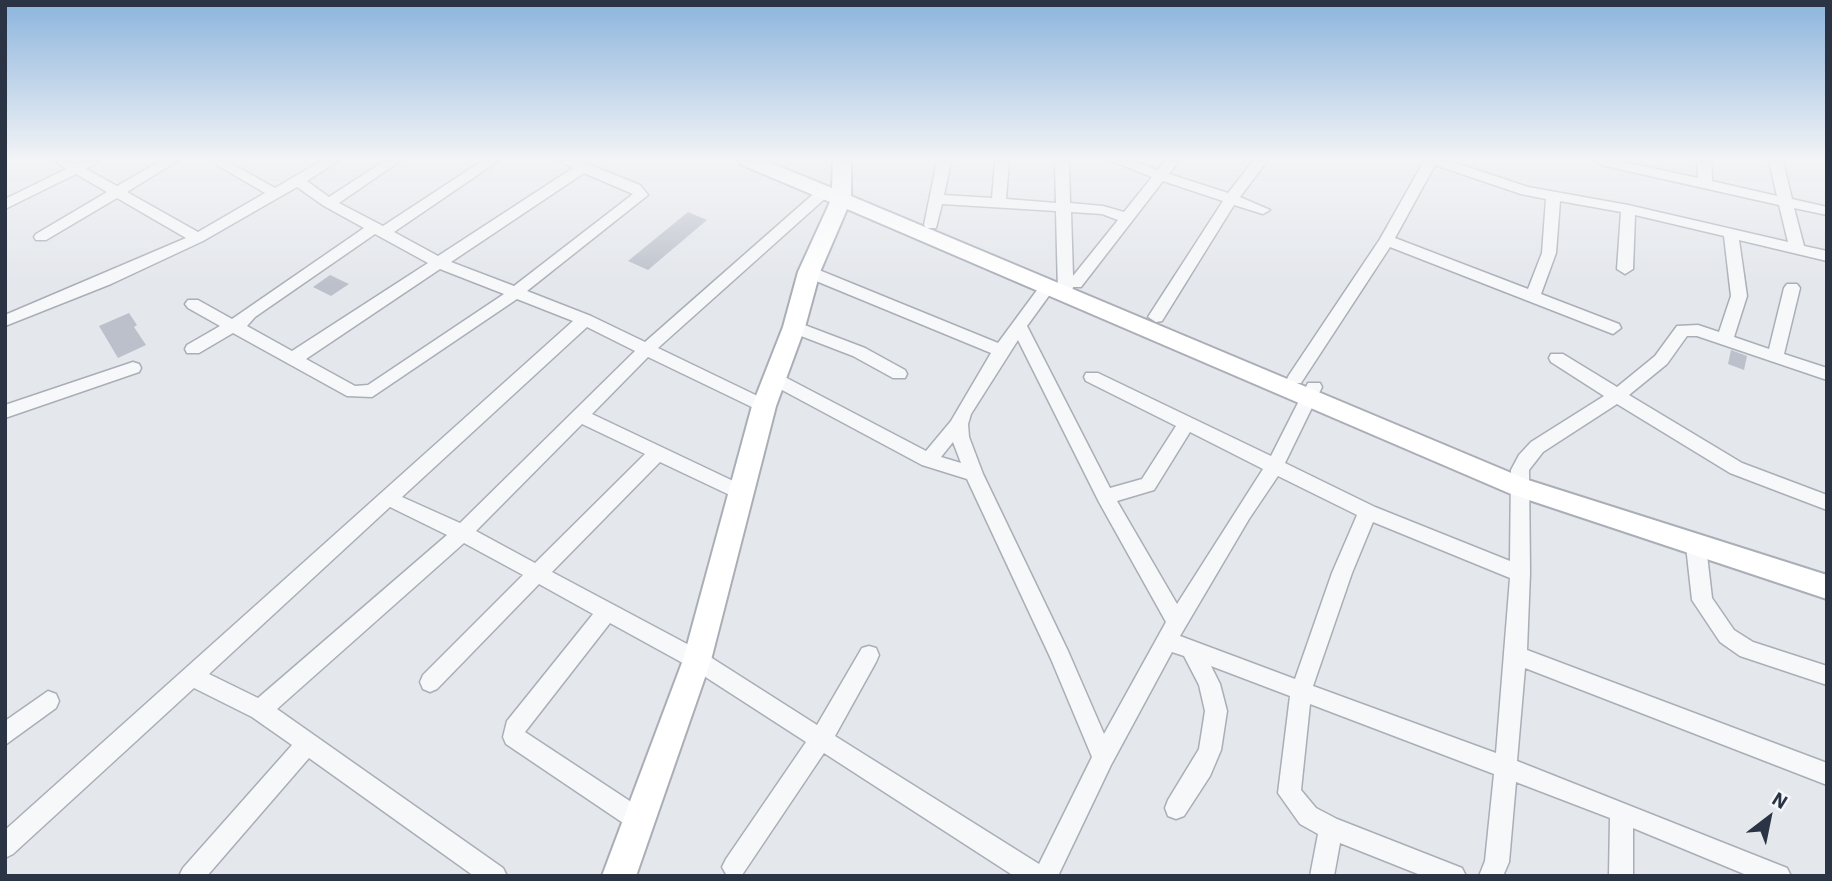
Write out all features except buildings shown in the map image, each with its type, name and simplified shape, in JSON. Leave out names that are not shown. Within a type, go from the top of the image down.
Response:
[{"type":"street","points":[[41,237],[101,202]]},
{"type":"street","points":[[136,202],[198,238]]},
{"type":"street","points":[[5,321],[198,238],[262,202]]},
{"type":"street","points":[[193,349],[424,202]]},
{"type":"street","points":[[293,359],[530,202]]},
{"type":"street","points":[[193,304],[235,324],[247,335],[354,392],[372,391],[514,294],[632,202]]},
{"type":"street","points":[[260,710],[462,533],[647,349],[818,202]]},
{"type":"street","points":[[619,876],[697,660],[764,406],[794,327],[833,202]]},
{"type":"street","points":[[879,202],[1064,285],[1520,479],[1696,546],[1827,587]]},
{"type":"street","points":[[880,202],[1064,285],[1156,317],[1306,388]]},
{"type":"street","points":[[931,225],[935,202]]},
{"type":"street","points":[[968,202],[1103,210],[1127,218]]},
{"type":"street","points":[[1064,285],[1065,202]]},
{"type":"street","points":[[928,460],[959,424],[1001,351],[1019,326],[1064,285],[1140,202]]},
{"type":"street","points":[[1156,317],[1230,202]]},
{"type":"street","points":[[1237,202],[1263,211]]},
{"type":"street","points":[[1046,876],[1103,757],[1242,514],[1275,466],[1306,388],[1410,202]]},
{"type":"street","points":[[1532,296],[1549,253],[1553,202]]},
{"type":"street","points":[[1585,202],[1628,209],[1827,256]]},
{"type":"street","points":[[1786,202],[1797,249]]},
{"type":"street","points":[[1787,202],[1827,211]]},
{"type":"street","points":[[329,203],[440,262],[514,294],[585,320],[764,406]]},
{"type":"street","points":[[1625,269],[1628,209]]},
{"type":"street","points":[[1725,340],[1739,296],[1731,235]]},
{"type":"street","points":[[1387,240],[1613,328]]},
{"type":"street","points":[[809,272],[1001,351]]},
{"type":"street","points":[[1775,356],[1791,288]]},
{"type":"street","points":[[5,846],[585,320]]},
{"type":"street","points":[[1019,326],[1173,632],[1191,649],[1214,696],[1216,711],[1210,750],[1202,768],[1176,808]]},
{"type":"street","points":[[794,327],[859,352],[900,374]]},
{"type":"street","points":[[1491,876],[1497,862],[1516,655],[1520,573],[1520,479],[1525,460],[1537,447],[1618,395],[1661,360],[1683,330],[1689,328],[1827,374]]},
{"type":"street","points":[[1557,358],[1736,468],[1827,503]]},
{"type":"street","points":[[5,412],[133,368]]},
{"type":"street","points":[[1091,377],[1368,512],[1520,573]]},
{"type":"street","points":[[775,379],[928,460],[974,474]]},
{"type":"street","points":[[580,415],[743,493]]},
{"type":"street","points":[[959,424],[960,437],[974,474],[1061,658],[1103,757]]},
{"type":"street","points":[[1105,497],[1148,485],[1186,424]]},
{"type":"street","points":[[430,682],[659,451]]},
{"type":"street","points":[[1520,479],[1827,571]]},
{"type":"street","points":[[388,498],[462,533],[697,660],[1036,876]]},
{"type":"street","points":[[1368,512],[1342,573],[1301,691],[1289,793],[1308,816],[1331,828],[1454,876]]},
{"type":"street","points":[[1696,546],[1702,600],[1727,636],[1747,649],[1827,676]]},
{"type":"street","points":[[608,610],[515,728],[514,737],[640,821]]},
{"type":"street","points":[[1191,649],[1621,811],[1779,876]]},
{"type":"street","points":[[734,867],[821,739],[869,654]]},
{"type":"street","points":[[1516,655],[1827,774]]},
{"type":"street","points":[[192,676],[260,710],[495,876]]},
{"type":"street","points":[[5,735],[48,701]]},
{"type":"street","points":[[191,876],[307,744]]},
{"type":"street","points":[[1621,811],[1621,876]]},
{"type":"street","points":[[1322,876],[1331,828]]}]
